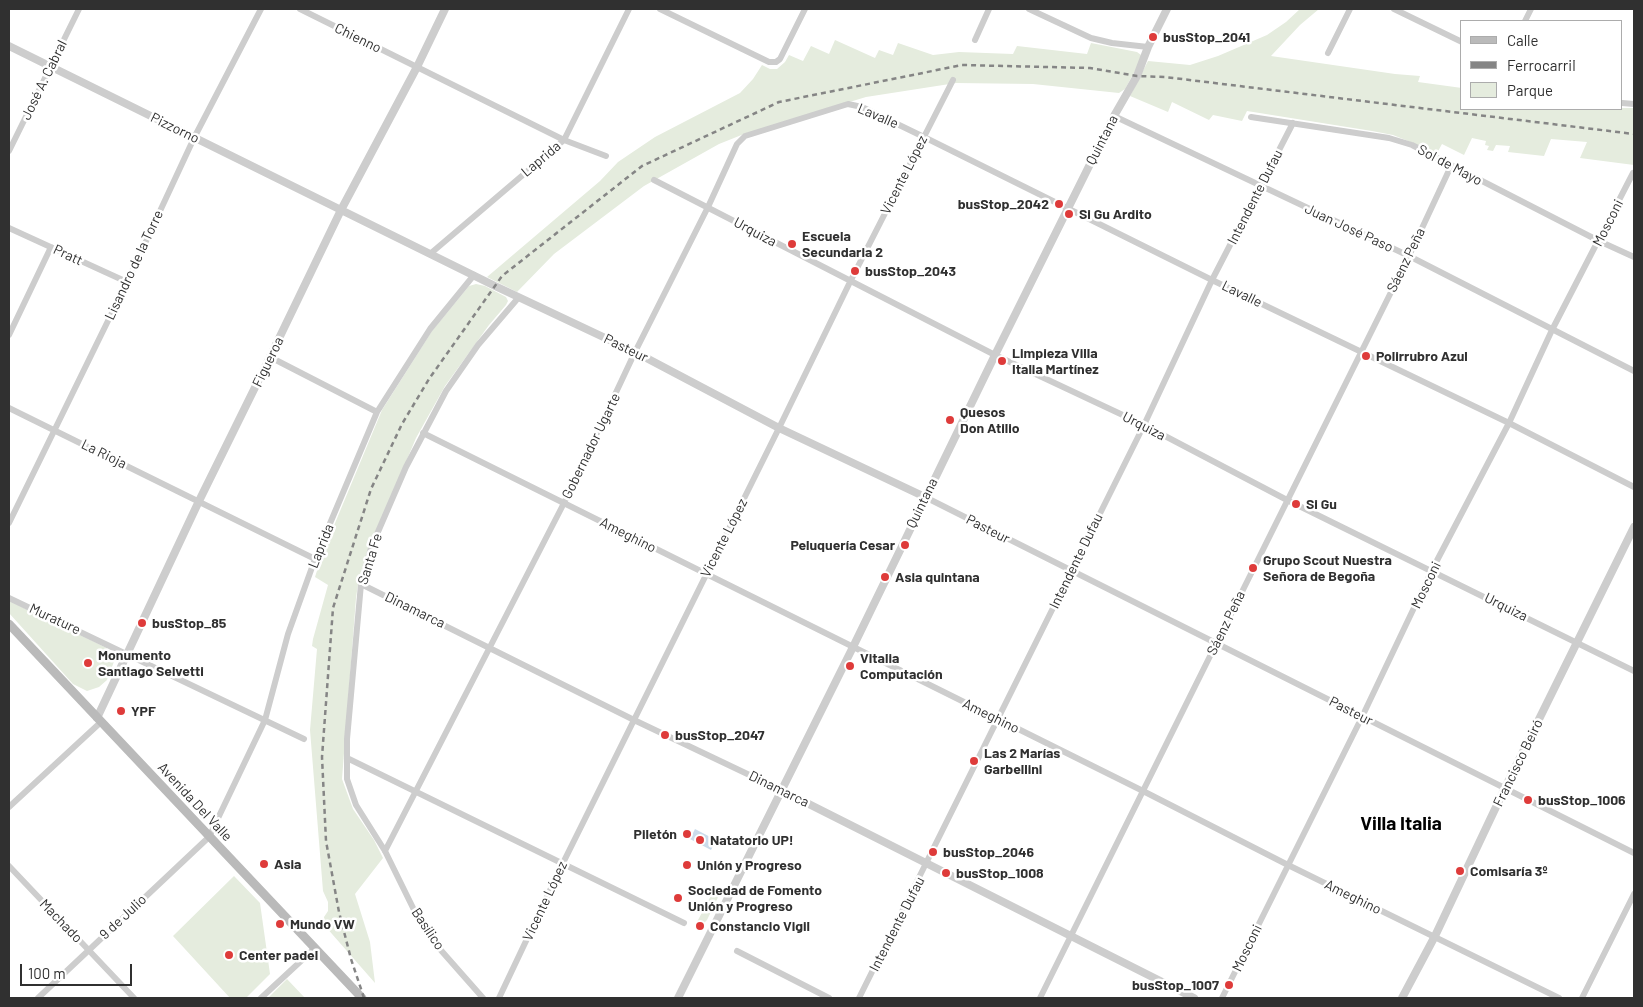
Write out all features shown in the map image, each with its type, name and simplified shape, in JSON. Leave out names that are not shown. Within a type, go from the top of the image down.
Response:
[{"type":"main road","name":"Avenida Del Valle","points":[[9,624],[362,998]]},
{"type":"street","name":"José A. Cabral","points":[[9,151],[79,9]]},
{"type":"street","name":"Lisandro de la Torre","points":[[9,523],[127,282],[194,138],[261,9]]},
{"type":"street","name":"Chienno","points":[[300,9],[417,67]]},
{"type":"street","name":"Figueroa","points":[[99,720],[198,501],[341,210],[417,67],[445,9]]},
{"type":"street","name":"Laprida","points":[[430,254],[564,140],[629,9]]},
{"type":"street","points":[[660,9],[769,62],[776,62],[780,58],[805,9]]},
{"type":"street","points":[[975,40],[989,9]]},
{"type":"street","points":[[1029,9],[1091,38],[1112,43],[1148,47]]},
{"type":"street","name":"Quintana","points":[[678,998],[853,647],[995,354],[1114,116],[1137,76],[1148,47],[1167,9]]},
{"type":"street","points":[[1328,53],[1350,9]]},
{"type":"street","points":[[1394,9],[1460,41]]},
{"type":"street","name":"Pizzorno","points":[[9,46],[341,210]]},
{"type":"street","points":[[417,67],[564,140],[606,156]]},
{"type":"street","name":"Vicente López","points":[[499,998],[562,864],[850,282],[953,80]]},
{"type":"street","name":"Lavalle","points":[[848,104],[862,107],[924,137],[1212,280],[1508,423],[1634,487]]},
{"type":"street","name":"Gobernador Ugarte","points":[[385,851],[564,503],[737,144],[745,136],[848,104]]},
{"type":"street","name":"Juan José Paso","points":[[1114,116],[1409,256],[1634,371]]},
{"type":"street","name":"Sol de Mayo","points":[[1251,117],[1389,138],[1412,145],[1634,257]]},
{"type":"street","name":"Intendente Dufau","points":[[859,998],[1144,425],[1212,280],[1293,123]]},
{"type":"street","name":"Sáenz Peña","points":[[1040,998],[1409,256],[1451,166]]},
{"type":"street","name":"Mosconi","points":[[1222,998],[1362,717],[1432,570],[1633,173]]},
{"type":"street","name":"Urquiza","points":[[654,180],[850,282],[1144,425],[1287,500],[1634,671]]},
{"type":"street","name":"Pasteur","points":[[341,210],[636,352],[779,428],[1072,571],[1634,853]]},
{"type":"street","name":"Pratt","points":[[9,228],[127,282]]},
{"type":"street","points":[[9,335],[51,247]]},
{"type":"street","name":"Laprida","points":[[209,837],[265,720],[288,634],[315,559],[377,412],[430,329],[474,275]]},
{"type":"street","name":"Santa Fe","points":[[385,851],[356,805],[347,779],[347,739],[361,584],[371,548],[406,466],[446,391],[478,345],[519,297]]},
{"type":"street","points":[[270,357],[377,412]]},
{"type":"street","name":"La Rioja","points":[[9,408],[198,501]]},
{"type":"street","name":"Ameghino","points":[[423,433],[1288,865],[1559,998]]},
{"type":"street","points":[[198,501],[315,559]]},
{"type":"street","name":"Francisco Beiró","points":[[1402,998],[1435,936],[1505,788],[1634,527]]},
{"type":"street","name":"Dinamarca","points":[[361,584],[634,720],[781,790],[1194,998]]},
{"type":"street","name":"Murature","points":[[9,598],[128,654]]},
{"type":"street","points":[[128,654],[304,739]]},
{"type":"street","points":[[9,807],[99,720]]},
{"type":"street","points":[[347,758],[684,924]]},
{"type":"street","name":"9 de Julio","points":[[38,998],[209,837]]},
{"type":"street","name":"Basílico","points":[[385,851],[417,916],[432,939],[484,998]]},
{"type":"street","name":"Machado","points":[[9,866],[134,998]]},
{"type":"street","points":[[1582,998],[1634,894]]},
{"type":"street","points":[[261,998],[314,948]]},
{"type":"street","points":[[736,950],[829,998]]},
{"type":"green space","points":[[1300,9],[1319,9],[1300,25],[1271,56],[1420,76],[1418,82],[1460,88],[1460,110],[1623,110],[1623,108],[1634,108],[1634,165],[1580,158],[1587,142],[1551,139],[1544,156],[1508,152],[1510,146],[1496,145],[1493,151],[1487,150],[1489,146],[1485,145],[1486,141],[1472,138],[1464,155],[1442,144],[1436,155],[1393,135],[1247,111],[1242,121],[1213,115],[1209,120],[1172,102],[1168,112],[1130,96],[1148,61],[1190,65],[1218,56],[1267,35],[1286,22]]},
{"type":"green space","points":[[835,40],[875,58],[879,50],[893,55],[898,43],[933,55],[959,52],[1013,54],[1017,46],[1087,54],[1091,43],[1137,52],[1141,55],[1141,60],[1125,89],[1119,93],[1033,84],[956,83],[866,97],[744,134],[719,144],[644,186],[554,254],[517,292],[487,277],[600,181],[618,162],[655,137],[740,93],[753,79],[762,65],[770,69],[777,69],[785,62],[789,55],[803,61],[811,46],[829,54]]},
{"type":"green space","points":[[476,284],[485,286],[506,297],[508,301],[445,386],[416,438],[359,577],[342,779],[353,809],[374,840],[383,858],[355,894],[370,942],[375,983],[325,926],[324,917],[328,911],[328,902],[323,891],[310,730],[317,649],[312,646],[328,585],[315,577],[323,552],[382,410],[432,331],[469,286]]},
{"type":"green space","points":[[9,601],[109,649],[115,659],[107,680],[99,687],[87,691],[73,684],[9,613]]},
{"type":"green space","name":"Center padel","points":[[234,876],[260,903],[270,974],[246,998],[230,998],[173,936]]},
{"type":"green space","points":[[716,886],[722,889],[707,920],[700,924],[697,922]]},
{"type":"green space","points":[[287,979],[305,998],[268,998]]},
{"type":"water","points":[[695,829],[716,840],[711,850],[690,839]]},
{"type":"railway","points":[[364,998],[351,959],[339,912],[326,841],[322,757],[333,608],[371,489],[402,424],[429,379],[502,276],[642,166],[779,102],[962,65],[1090,68],[1137,76],[1165,77],[1634,134]]},
{"type":"place","name":"busStop_2041","points":[[1153,37]]},
{"type":"place","name":"busStop_2042","points":[[1059,204]]},
{"type":"place","name":"Si Gu Ardito","points":[[1069,214]]},
{"type":"place","name":"Escuela Secundaria 2","points":[[792,244]]},
{"type":"place","name":"busStop_2043","points":[[855,271]]},
{"type":"place","name":"Polirrubro Azul","points":[[1366,356]]},
{"type":"place","name":"Limpieza Villa Italia Martínez","points":[[1002,361]]},
{"type":"place","name":"Quesos Don Atilio","points":[[950,420]]},
{"type":"place","name":"Si Gu","points":[[1296,504]]},
{"type":"place","name":"Peluquería Cesar","points":[[905,545]]},
{"type":"place","name":"Grupo Scout Nuestra Señora de Begoña","points":[[1253,568]]},
{"type":"place","name":"Asia quintana","points":[[885,577]]},
{"type":"place","name":"busStop_85","points":[[142,623]]},
{"type":"place","name":"Monumento Santiago Selvetti","points":[[88,663]]},
{"type":"place","name":"Vitalia Computación","points":[[850,666]]},
{"type":"place","name":"YPF","points":[[121,711]]},
{"type":"place","name":"busStop_2047","points":[[665,735]]},
{"type":"place","name":"Las 2 Marías Garbellini","points":[[974,761]]},
{"type":"place","name":"busStop_1006","points":[[1528,800]]},
{"type":"place","name":"Piletón","points":[[687,834]]},
{"type":"place","name":"Natatorio UP!","points":[[700,840]]},
{"type":"place","name":"busStop_2046","points":[[933,852]]},
{"type":"place","name":"Asia","points":[[264,864]]},
{"type":"place","name":"Unión y Progreso","points":[[687,865]]},
{"type":"place","name":"Comisaría 3º","points":[[1460,871]]},
{"type":"place","name":"busStop_1008","points":[[946,873]]},
{"type":"place","name":"Sociedad de Fomento Unión y Progreso","points":[[678,898]]},
{"type":"place","name":"Mundo VW","points":[[280,924]]},
{"type":"place","name":"Constancio Vigil","points":[[700,926]]},
{"type":"place","name":"Center padel","points":[[229,955]]},
{"type":"place","name":"busStop_1007","points":[[1229,985]]},
{"type":"district","name":"Villa Italia","points":[[1401,824]]}]
